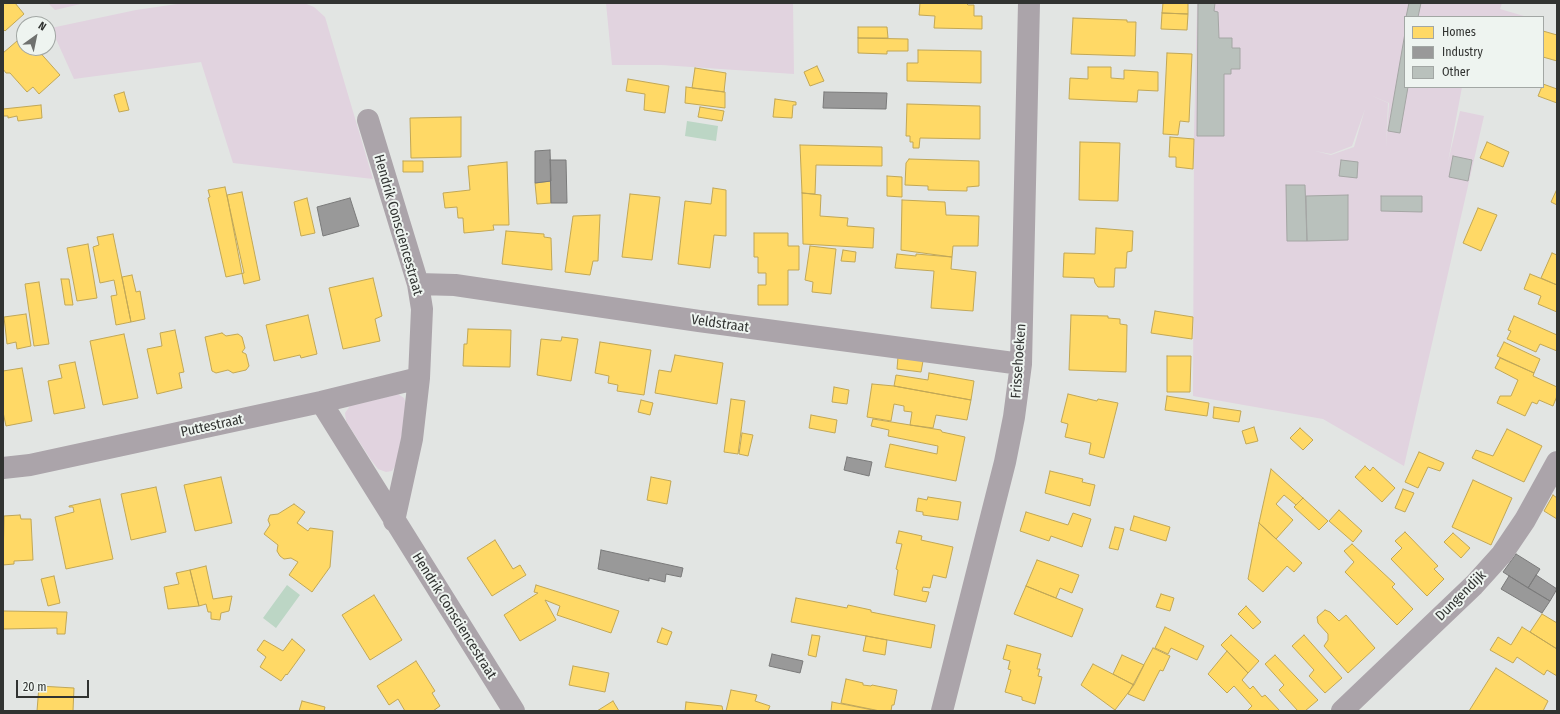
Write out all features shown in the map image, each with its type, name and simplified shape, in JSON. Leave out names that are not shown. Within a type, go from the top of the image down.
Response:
[{"type":"street","name":"Frissehoeken","points":[[942,711],[1005,462],[1014,418],[1021,364],[1029,3]]},
{"type":"street","name":"Hendrik Consciencestraat","points":[[368,120],[418,284],[422,309],[419,378],[412,439],[394,521]]},
{"type":"street","name":"Veldstraat","points":[[418,284],[455,285],[707,322],[1021,364]]},
{"type":"street","name":"Puttestraat","points":[[3,468],[30,465],[321,402],[419,378]]},
{"type":"street","name":"Hendrik Consciencestraat","points":[[321,402],[514,711]]},
{"type":"street","name":"Dungendijk","points":[[1342,711],[1474,586],[1502,554],[1525,520],[1557,462]]},
{"type":"shaded area","points":[[48,3],[85,3],[55,10]]},
{"type":"shaded area","points":[[184,3],[304,3],[314,7],[325,17],[373,179],[233,163],[201,62],[74,79],[56,39],[56,27],[136,10]]},
{"type":"shaded area","points":[[606,3],[793,3],[794,74],[662,65],[612,65]]},
{"type":"shaded area","points":[[1197,3],[1502,3],[1500,9],[1524,16],[1404,16],[1404,88],[1462,88],[1448,162],[1460,111],[1484,116],[1404,466],[1323,419],[1193,396],[1194,136]],"holes":[[[1370,95],[1389,103],[1386,148],[1388,103]],[[1365,109],[1354,147],[1331,155],[1315,151],[1331,154],[1352,146]]]},
{"type":"shaded area","points":[[687,121],[718,126],[716,141],[685,136]]},
{"type":"shaded area","points":[[398,394],[404,398],[407,406],[396,465],[392,471],[386,472],[378,469],[371,460],[346,421],[345,413],[350,406]]},
{"type":"shaded area","points":[[287,585],[300,595],[276,628],[263,618]]},
{"type":"building: Homes","points":[[3,3],[15,3],[24,14],[22,16],[16,16],[16,21],[5,31],[3,29]]},
{"type":"building: Homes","points":[[920,3],[966,3],[968,5],[974,5],[974,16],[982,16],[982,29],[934,28],[935,16],[919,15]]},
{"type":"building: Homes","points":[[1163,3],[1188,3],[1188,14],[1162,13]]},
{"type":"building: Homes","points":[[1162,13],[1188,14],[1187,30],[1161,29]]},
{"type":"building: Homes","points":[[1073,18],[1127,20],[1127,22],[1136,22],[1135,56],[1071,54]]},
{"type":"building: Homes","points":[[858,27],[887,27],[888,38],[858,38]]},
{"type":"building: Homes","points":[[1544,31],[1557,35],[1557,61],[1544,57]]},
{"type":"building: Homes","points":[[858,38],[908,39],[908,51],[887,51],[887,54],[858,53]]},
{"type":"building: Homes","points":[[16,42],[16,56],[43,56],[60,75],[39,94],[33,87],[27,92],[10,73],[6,73],[3,69],[3,53]]},
{"type":"building: Homes","points":[[918,50],[981,51],[981,83],[907,81],[907,63],[918,63]]},
{"type":"building: Homes","points":[[1167,53],[1192,54],[1189,122],[1180,121],[1178,135],[1163,134]]},
{"type":"building: Homes","points":[[817,66],[824,81],[810,86],[804,72]]},
{"type":"building: Homes","points":[[1088,67],[1111,67],[1111,78],[1124,79],[1124,70],[1158,72],[1158,91],[1138,90],[1137,102],[1069,99],[1070,78],[1088,79]]},
{"type":"building: Homes","points":[[695,68],[726,73],[724,92],[692,88]]},
{"type":"building: Homes","points":[[628,79],[669,86],[665,113],[644,110],[645,94],[626,91]]},
{"type":"building: Homes","points":[[1544,84],[1557,89],[1557,103],[1538,96],[1541,88],[1544,88]]},
{"type":"building: Homes","points":[[686,87],[725,92],[725,108],[685,103]]},
{"type":"building: Homes","points":[[124,92],[129,110],[119,112],[114,95]]},
{"type":"building: Homes","points":[[775,99],[796,102],[796,105],[793,105],[792,118],[773,117]]},
{"type":"building: Homes","points":[[907,104],[980,106],[980,139],[920,138],[919,148],[913,148],[913,142],[910,142],[910,136],[906,136]]},
{"type":"building: Homes","points":[[41,105],[42,118],[18,121],[17,116],[8,118],[8,116],[3,116],[3,109]]},
{"type":"building: Homes","points":[[700,107],[724,111],[722,121],[698,117]]},
{"type":"building: Homes","points":[[461,117],[461,157],[411,158],[410,118]]},
{"type":"building: Homes","points":[[1170,137],[1194,139],[1193,169],[1176,167],[1176,157],[1169,157]]},
{"type":"building: Homes","points":[[1080,142],[1120,143],[1118,201],[1079,200]]},
{"type":"building: Homes","points":[[1487,142],[1509,152],[1503,167],[1480,158]]},
{"type":"building: Homes","points":[[800,145],[882,147],[882,166],[816,165],[815,194],[802,193]]},
{"type":"building: Homes","points":[[909,159],[979,161],[979,186],[967,187],[967,191],[928,190],[928,186],[905,185],[906,163]]},
{"type":"building: Homes","points":[[403,161],[423,161],[423,172],[403,172]]},
{"type":"building: Homes","points":[[507,162],[509,225],[493,225],[494,230],[464,233],[463,218],[458,218],[457,207],[445,208],[443,193],[470,190],[468,166]]},
{"type":"building: Homes","points":[[887,176],[902,177],[902,197],[887,196]]},
{"type":"building: Homes","points":[[551,181],[551,203],[537,204],[535,183]]},
{"type":"building: Homes","points":[[225,187],[244,273],[226,277],[208,198],[210,197],[208,190]]},
{"type":"building: Homes","points":[[713,188],[726,190],[726,236],[714,235],[710,268],[678,264],[685,201],[711,204]]},
{"type":"building: Homes","points":[[1557,189],[1557,205],[1551,202]]},
{"type":"building: Homes","points":[[242,192],[260,280],[244,284],[227,195]]},
{"type":"building: Homes","points":[[802,193],[821,195],[820,216],[848,218],[847,226],[874,228],[873,248],[803,244]]},
{"type":"building: Homes","points":[[630,194],[660,197],[652,260],[622,257]]},
{"type":"building: Homes","points":[[307,198],[315,233],[301,236],[294,202]]},
{"type":"building: Homes","points":[[902,200],[945,202],[946,215],[979,216],[978,246],[953,246],[952,257],[901,250]]},
{"type":"building: Homes","points":[[1478,208],[1497,215],[1481,251],[1463,243]]},
{"type":"building: Homes","points":[[600,215],[598,261],[593,261],[590,275],[565,272],[573,216]]},
{"type":"building: Homes","points":[[1096,228],[1133,231],[1132,251],[1127,252],[1126,268],[1115,268],[1114,287],[1098,287],[1094,278],[1063,277],[1064,253],[1095,254]]},
{"type":"building: Homes","points":[[506,231],[544,234],[544,237],[551,238],[552,270],[502,264]]},
{"type":"building: Homes","points":[[754,233],[788,233],[788,246],[799,246],[799,270],[788,270],[788,305],[758,305],[758,285],[766,285],[766,273],[758,273],[758,257],[754,257]]},
{"type":"building: Homes","points":[[113,234],[131,322],[116,325],[111,296],[117,295],[114,280],[100,283],[93,247],[99,245],[97,237]]},
{"type":"building: Homes","points":[[88,244],[97,298],[77,301],[67,248]]},
{"type":"building: Homes","points":[[810,246],[836,249],[831,294],[812,292],[813,282],[805,280]]},
{"type":"building: Homes","points":[[843,250],[856,252],[855,262],[841,261]]},
{"type":"building: Homes","points":[[1552,253],[1557,255],[1557,285],[1541,278]]},
{"type":"building: Homes","points":[[897,254],[952,257],[951,269],[976,272],[973,311],[931,308],[934,271],[895,268]]},
{"type":"building: Homes","points":[[1530,274],[1557,285],[1557,312],[1538,304],[1541,296],[1524,289]]},
{"type":"building: Homes","points":[[132,275],[136,292],[140,291],[145,319],[131,322],[122,277]]},
{"type":"building: Homes","points":[[373,278],[382,316],[375,319],[380,341],[343,349],[329,288]]},
{"type":"building: Homes","points":[[61,279],[69,279],[73,305],[65,305]]},
{"type":"building: Homes","points":[[39,282],[49,344],[34,346],[25,284]]},
{"type":"building: Homes","points":[[1155,311],[1193,317],[1192,339],[1151,333]]},
{"type":"building: Homes","points":[[26,314],[31,346],[17,349],[16,342],[7,344],[4,317]]},
{"type":"building: Homes","points":[[308,315],[317,354],[301,358],[300,355],[274,361],[266,325]]},
{"type":"building: Homes","points":[[1071,315],[1108,316],[1108,318],[1120,319],[1120,324],[1127,325],[1126,372],[1069,370]]},
{"type":"building: Homes","points":[[1514,316],[1557,335],[1557,351],[1540,344],[1536,352],[1507,339],[1511,331],[1508,330]]},
{"type":"building: Homes","points":[[468,329],[511,330],[510,367],[463,366],[464,344],[467,344]]},
{"type":"building: Homes","points":[[175,330],[184,372],[179,373],[182,388],[157,394],[147,349],[162,346],[160,333]]},
{"type":"building: Homes","points":[[222,333],[226,336],[238,334],[242,337],[245,348],[242,352],[246,354],[249,366],[246,370],[233,373],[228,370],[216,373],[212,371],[205,337]]},
{"type":"building: Homes","points":[[124,334],[138,398],[103,405],[90,341]]},
{"type":"building: Homes","points":[[562,337],[578,339],[571,381],[537,375],[541,339],[561,341]]},
{"type":"building: Homes","points":[[600,342],[651,350],[644,395],[617,391],[618,385],[608,383],[609,376],[595,373]]},
{"type":"building: Homes","points":[[1504,342],[1540,359],[1534,373],[1497,356]]},
{"type":"building: Homes","points":[[675,355],[723,363],[717,404],[655,393],[659,370],[671,372]]},
{"type":"building: Homes","points":[[1167,356],[1191,356],[1190,392],[1167,392]]},
{"type":"building: Homes","points":[[898,357],[923,361],[921,372],[897,369]]},
{"type":"building: Homes","points":[[1500,358],[1534,373],[1533,376],[1557,387],[1557,396],[1553,406],[1539,400],[1537,404],[1532,402],[1525,416],[1497,403],[1500,396],[1511,396],[1518,380],[1495,368]]},
{"type":"building: Homes","points":[[75,362],[85,408],[54,414],[48,381],[62,378],[59,365]]},
{"type":"building: Homes","points":[[22,368],[32,421],[6,426],[3,412],[3,371]]},
{"type":"building: Homes","points":[[929,373],[974,381],[971,400],[894,386],[896,375],[928,380]]},
{"type":"building: Homes","points":[[872,384],[894,386],[971,400],[967,420],[936,415],[933,428],[910,425],[912,412],[904,411],[904,406],[894,404],[891,421],[867,417]]},
{"type":"building: Homes","points":[[834,387],[849,390],[847,404],[832,402]]},
{"type":"building: Homes","points":[[1068,394],[1097,401],[1098,399],[1118,403],[1104,458],[1089,454],[1091,443],[1065,437],[1068,424],[1061,422]]},
{"type":"building: Homes","points":[[1167,396],[1209,403],[1207,416],[1165,410]]},
{"type":"building: Homes","points":[[731,399],[745,401],[738,454],[724,452]]},
{"type":"building: Homes","points":[[641,400],[653,403],[650,415],[638,412]]},
{"type":"building: Homes","points":[[1214,407],[1241,411],[1239,422],[1213,418]]},
{"type":"building: Homes","points":[[811,415],[837,420],[835,433],[809,428]]},
{"type":"building: Homes","points":[[873,419],[941,430],[942,432],[965,437],[956,481],[885,467],[890,444],[937,454],[938,446],[888,436],[889,430],[871,426]]},
{"type":"building: Homes","points":[[1254,427],[1258,441],[1246,444],[1242,431]]},
{"type":"building: Homes","points":[[1300,428],[1313,440],[1303,450],[1290,438]]},
{"type":"building: Homes","points":[[1507,429],[1542,446],[1524,482],[1472,458],[1476,450],[1493,456]]},
{"type":"building: Homes","points":[[742,433],[753,435],[748,456],[739,454]]},
{"type":"building: Homes","points":[[1419,452],[1444,463],[1440,471],[1428,467],[1418,488],[1405,482]]},
{"type":"building: Homes","points":[[1365,466],[1370,471],[1373,467],[1395,488],[1382,502],[1355,477]]},
{"type":"building: Homes","points":[[1271,469],[1303,498],[1296,505],[1284,495],[1276,504],[1293,520],[1276,539],[1259,523]]},
{"type":"building: Homes","points":[[1050,471],[1083,479],[1082,482],[1095,485],[1090,506],[1045,493]]},
{"type":"building: Homes","points":[[221,477],[232,523],[195,531],[184,485]]},
{"type":"building: Homes","points":[[651,477],[671,481],[667,504],[647,500]]},
{"type":"building: Homes","points":[[1473,480],[1512,498],[1491,545],[1452,527]]},
{"type":"building: Homes","points":[[156,487],[166,532],[131,540],[121,494]]},
{"type":"building: Homes","points":[[1403,489],[1414,493],[1405,512],[1395,508]]},
{"type":"building: Homes","points":[[1553,495],[1557,498],[1557,519],[1544,511]]},
{"type":"building: Homes","points":[[928,497],[961,502],[958,520],[923,515],[923,512],[916,511],[918,498],[927,500]]},
{"type":"building: Homes","points":[[1303,498],[1328,521],[1319,530],[1294,507]]},
{"type":"building: Homes","points":[[100,499],[113,559],[66,569],[55,517],[74,512],[73,507],[69,506]]},
{"type":"building: Homes","points":[[294,504],[305,512],[297,523],[308,531],[310,528],[333,531],[330,567],[312,592],[289,575],[298,562],[291,558],[284,559],[280,556],[277,551],[278,545],[264,534],[270,525],[268,520],[270,515],[278,514]]},
{"type":"building: Homes","points":[[1339,510],[1362,531],[1353,542],[1329,521]]},
{"type":"building: Homes","points":[[1026,512],[1068,525],[1073,513],[1091,519],[1082,547],[1051,536],[1049,541],[1020,531]]},
{"type":"building: Homes","points":[[20,515],[21,519],[31,519],[33,560],[14,561],[14,564],[3,565],[4,516]]},
{"type":"building: Homes","points":[[1134,516],[1170,527],[1166,541],[1130,530]]},
{"type":"building: Homes","points":[[1259,523],[1302,563],[1294,572],[1287,566],[1263,592],[1248,579]]},
{"type":"building: Homes","points":[[1115,527],[1124,529],[1118,550],[1109,548]]},
{"type":"building: Homes","points":[[899,531],[922,536],[921,540],[953,547],[946,578],[933,575],[930,588],[923,587],[922,591],[929,592],[926,602],[894,595],[898,570],[896,569],[902,544],[896,543]]},
{"type":"building: Homes","points":[[1405,532],[1438,566],[1434,569],[1444,579],[1427,596],[1391,559],[1402,548],[1395,541]]},
{"type":"building: Homes","points":[[1453,533],[1470,548],[1461,558],[1444,542]]},
{"type":"building: Homes","points":[[495,540],[513,569],[520,565],[526,575],[492,596],[467,558]]},
{"type":"building: Homes","points":[[1352,544],[1395,584],[1392,587],[1413,609],[1397,625],[1345,572],[1354,562],[1344,551]]},
{"type":"building: Homes","points":[[1037,560],[1079,575],[1072,593],[1060,588],[1056,598],[1026,586]]},
{"type":"building: Homes","points":[[206,566],[213,599],[232,596],[229,611],[221,613],[220,620],[211,619],[211,612],[208,612],[206,604],[199,606],[190,570]]},
{"type":"building: Homes","points":[[190,570],[199,606],[168,609],[164,587],[179,584],[176,573]]},
{"type":"building: Homes","points":[[54,576],[60,603],[48,606],[41,579]]},
{"type":"building: Homes","points":[[536,585],[619,611],[611,633],[557,615],[560,606],[545,600],[556,620],[520,641],[504,615],[538,593],[534,592]]},
{"type":"building: Homes","points":[[1026,586],[1083,609],[1072,637],[1014,614]]},
{"type":"building: Homes","points":[[1161,594],[1174,598],[1170,611],[1156,607]]},
{"type":"building: Homes","points":[[374,595],[402,640],[370,660],[342,615]]},
{"type":"building: Homes","points":[[796,598],[847,608],[848,605],[871,610],[871,612],[935,625],[931,648],[791,622]]},
{"type":"building: Homes","points":[[1246,606],[1261,622],[1253,629],[1238,614]]},
{"type":"building: Homes","points":[[1325,610],[1330,612],[1339,621],[1346,615],[1375,648],[1348,673],[1324,646],[1328,640],[1328,634],[1318,623],[1317,617]]},
{"type":"building: Homes","points":[[3,611],[67,612],[65,634],[57,634],[57,628],[3,629]]},
{"type":"building: Homes","points":[[1542,614],[1557,623],[1557,649],[1530,632]]},
{"type":"building: Homes","points":[[1165,627],[1204,646],[1197,660],[1171,648],[1168,654],[1155,648]]},
{"type":"building: Homes","points":[[1522,627],[1557,649],[1557,676],[1547,670],[1544,675],[1517,657],[1513,663],[1490,650],[1498,637],[1511,645]]},
{"type":"building: Homes","points":[[662,628],[672,632],[667,645],[657,642]]},
{"type":"building: Homes","points":[[812,635],[820,636],[816,657],[808,655]]},
{"type":"building: Homes","points":[[1231,635],[1259,661],[1248,673],[1221,645]]},
{"type":"building: Homes","points":[[1304,635],[1342,678],[1325,693],[1309,676],[1314,670],[1292,646]]},
{"type":"building: Homes","points":[[866,636],[887,640],[885,655],[863,651]]},
{"type":"building: Homes","points":[[292,639],[305,650],[281,681],[260,667],[266,657],[257,650],[264,640],[283,651]]},
{"type":"building: Homes","points":[[1007,645],[1041,654],[1037,669],[1040,669],[1038,676],[1042,677],[1035,704],[1022,700],[1022,697],[1005,692],[1011,670],[1008,669],[1010,661],[1003,659]]},
{"type":"building: Homes","points":[[1153,648],[1170,656],[1163,671],[1160,670],[1144,701],[1128,694]]},
{"type":"building: Homes","points":[[1227,651],[1248,673],[1242,680],[1250,689],[1253,686],[1262,697],[1265,695],[1280,711],[1247,711],[1252,706],[1234,686],[1227,693],[1208,674]]},
{"type":"building: Homes","points":[[1122,655],[1144,665],[1134,685],[1113,674]]},
{"type":"building: Homes","points":[[1275,655],[1318,700],[1305,711],[1298,711],[1279,690],[1284,685],[1265,664]]},
{"type":"building: Homes","points":[[416,661],[435,691],[432,693],[440,706],[433,711],[405,711],[398,699],[389,705],[377,686]]},
{"type":"building: Homes","points":[[1093,664],[1134,685],[1115,710],[1081,685]]},
{"type":"building: Homes","points":[[573,666],[609,673],[605,692],[569,685]]},
{"type":"building: Homes","points":[[1496,668],[1548,701],[1543,711],[1469,711]]},
{"type":"building: Homes","points":[[846,679],[863,683],[863,685],[872,685],[897,690],[894,705],[892,705],[891,711],[880,711],[841,703]]},
{"type":"building: Homes","points":[[39,686],[74,688],[73,711],[37,711]]},
{"type":"building: Homes","points":[[731,690],[757,695],[755,701],[770,706],[768,711],[726,711]]},
{"type":"building: Homes","points":[[302,701],[325,707],[324,711],[299,711]]},
{"type":"building: Homes","points":[[613,701],[619,711],[597,711]]},
{"type":"building: Homes","points":[[686,702],[722,706],[723,711],[685,711]]},
{"type":"building: Homes","points":[[832,702],[878,711],[831,711]]},
{"type":"building: Industry","points":[[824,92],[887,93],[886,109],[823,108]]},
{"type":"building: Industry","points":[[550,150],[551,181],[535,183],[535,151]]},
{"type":"building: Industry","points":[[550,160],[566,160],[567,203],[551,203]]},
{"type":"building: Industry","points":[[350,198],[359,226],[323,236],[317,207]]},
{"type":"building: Industry","points":[[847,457],[872,462],[869,476],[844,470]]},
{"type":"building: Industry","points":[[601,550],[683,568],[681,577],[666,574],[665,582],[649,578],[649,581],[598,569]]},
{"type":"building: Industry","points":[[1516,554],[1540,569],[1528,588],[1503,572]]},
{"type":"building: Industry","points":[[1536,575],[1557,589],[1550,601],[1528,588]]},
{"type":"building: Industry","points":[[1509,576],[1550,601],[1542,613],[1501,589]]},
{"type":"building: Industry","points":[[772,654],[803,661],[800,673],[769,666]]},
{"type":"building: Other","points":[[1198,3],[1215,3],[1214,11],[1218,12],[1219,38],[1232,38],[1232,48],[1240,48],[1240,69],[1231,69],[1231,74],[1224,74],[1224,136],[1197,136]]},
{"type":"building: Other","points":[[1409,3],[1421,3],[1418,16],[1406,16]]},
{"type":"building: Other","points":[[1404,39],[1404,88],[1408,88],[1400,133],[1388,131]]},
{"type":"building: Other","points":[[1453,156],[1472,160],[1468,181],[1449,177]]},
{"type":"building: Other","points":[[1341,160],[1358,162],[1357,178],[1339,176]]},
{"type":"building: Other","points":[[1286,185],[1305,185],[1307,241],[1287,241]]},
{"type":"building: Other","points":[[1348,195],[1348,240],[1307,241],[1306,196]]},
{"type":"building: Other","points":[[1381,196],[1422,196],[1422,212],[1381,211]]}]
